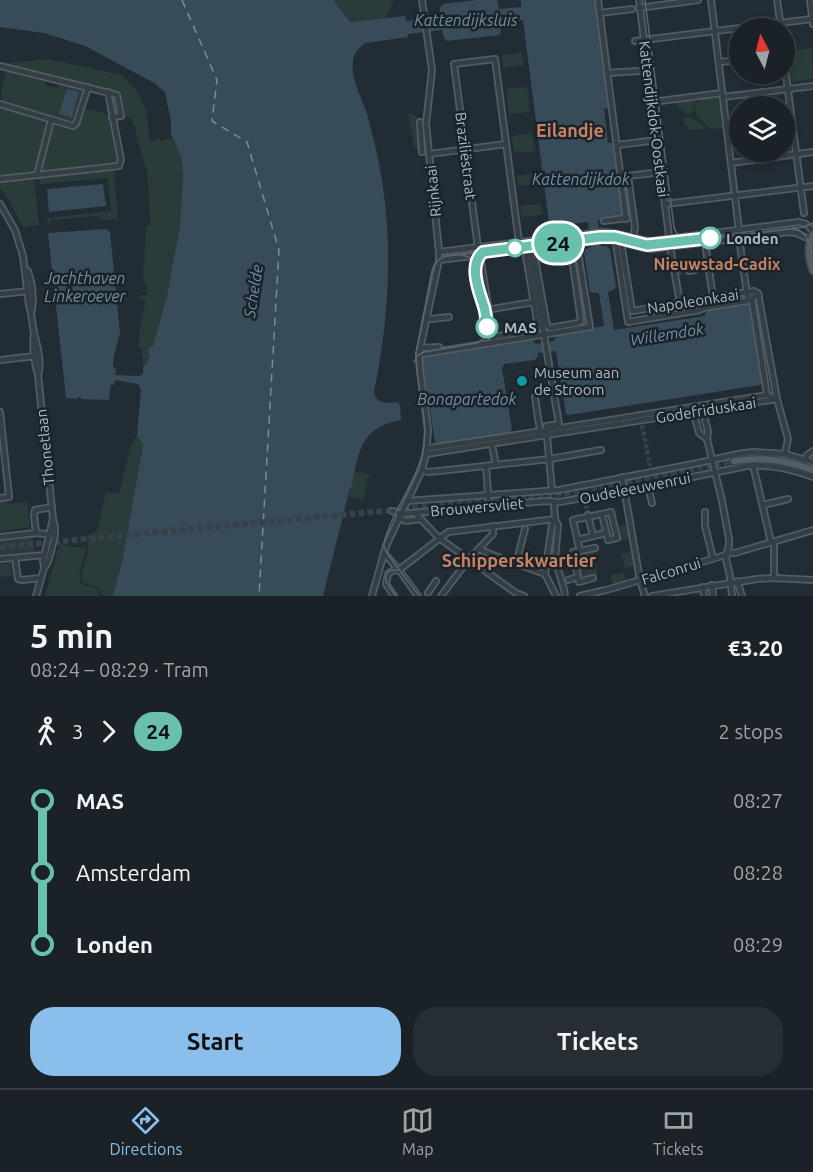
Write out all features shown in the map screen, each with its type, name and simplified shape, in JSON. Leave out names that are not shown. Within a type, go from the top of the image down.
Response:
[{"type":"main road","points":[[811,234],[808,249],[813,271]]},
{"type":"main road","points":[[734,461],[771,459],[795,463],[812,474]]},
{"type":"street","name":"Rijnkaai","points":[[372,596],[384,553],[399,516],[422,471],[426,454],[428,430],[420,370],[421,351],[439,252],[426,122],[432,70],[422,0]]},
{"type":"street","points":[[598,0],[621,177],[630,218],[635,227],[633,238]]},
{"type":"street","name":"Kattendijkdok-Oostkaai","points":[[639,0],[670,247],[680,303]]},
{"type":"street","points":[[639,8],[698,0]]},
{"type":"street","points":[[711,0],[739,230]]},
{"type":"street","points":[[777,0],[779,18]]},
{"type":"street","points":[[810,0],[813,24]]},
{"type":"street","points":[[600,13],[632,9]]},
{"type":"street","points":[[795,23],[812,19]]},
{"type":"street","points":[[635,41],[729,30]]},
{"type":"street","name":"Braziliëstraat","points":[[478,248],[454,64],[495,59],[506,144]]},
{"type":"street","points":[[719,63],[729,62]]},
{"type":"street","points":[[0,66],[117,95],[121,116],[112,117]]},
{"type":"street","points":[[608,73],[639,71]]},
{"type":"street","points":[[787,84],[804,213]]},
{"type":"street","points":[[660,101],[813,86]]},
{"type":"street","points":[[0,104],[73,126],[76,124],[88,87]]},
{"type":"street","points":[[0,179],[119,166],[121,160],[108,93]]},
{"type":"street","points":[[36,175],[51,120]]},
{"type":"street","name":"Rijnkaai","points":[[420,122],[422,152]]},
{"type":"street","points":[[617,146],[657,140]]},
{"type":"street","points":[[429,154],[506,144],[519,243],[527,250],[547,326],[550,328],[581,321],[570,244]]},
{"type":"street","points":[[731,163],[813,152]]},
{"type":"street","points":[[621,177],[661,172]]},
{"type":"street","points":[[630,218],[631,175]]},
{"type":"street","points":[[665,204],[813,186]]},
{"type":"street","name":"Thonetlaan","points":[[0,204],[15,230],[31,279],[29,304],[32,312],[33,345],[52,507],[52,534],[36,596]]},
{"type":"street","points":[[604,221],[630,218]]},
{"type":"street","points":[[439,252],[612,232],[651,241],[799,222],[805,224],[811,234]]},
{"type":"street","points":[[439,260],[601,240],[613,240],[648,249],[790,232],[811,234]]},
{"type":"street","points":[[740,239],[747,292],[756,291],[759,296],[777,399],[788,439],[785,454]]},
{"type":"street","points":[[493,340],[536,330],[538,327],[527,250],[534,241]]},
{"type":"street","points":[[705,242],[712,298]]},
{"type":"street","name":"Napoleonkaai","points":[[616,243],[628,322],[750,300],[747,292],[632,311],[623,243]]},
{"type":"street","points":[[421,351],[590,327],[577,246]]},
{"type":"street","points":[[527,250],[559,424],[546,426],[552,490]]},
{"type":"street","points":[[480,255],[493,340]]},
{"type":"street","points":[[688,271],[695,270]]},
{"type":"street","points":[[0,294],[30,291]]},
{"type":"street","points":[[759,296],[752,297],[750,300],[767,395]]},
{"type":"street","points":[[492,309],[534,302]]},
{"type":"street","points":[[426,318],[432,320],[449,317]]},
{"type":"street","points":[[421,351],[439,347]]},
{"type":"street","points":[[0,360],[36,356]]},
{"type":"street","name":"Godefriduskaai","points":[[548,433],[641,423],[767,395],[777,399]]},
{"type":"street","points":[[535,397],[540,431]]},
{"type":"street","name":"Godefriduskaai","points":[[702,408],[777,399]]},
{"type":"street","points":[[702,408],[729,539],[727,554],[732,596]]},
{"type":"street","points":[[693,410],[699,433],[707,439]]},
{"type":"street","name":"Godefriduskaai","points":[[548,433],[693,410]]},
{"type":"street","points":[[0,412],[9,497],[0,498]]},
{"type":"street","points":[[430,448],[540,431],[548,433]]},
{"type":"street","points":[[426,454],[492,445],[548,433]]},
{"type":"street","points":[[492,445],[496,465]]},
{"type":"street","points":[[422,471],[550,459],[601,450]]},
{"type":"street","points":[[806,459],[807,455],[813,451]]},
{"type":"street","name":"Oudeleeuwenrui","points":[[552,490],[622,477],[650,469],[753,452],[785,454],[813,462]]},
{"type":"street","points":[[753,465],[772,542],[774,578]]},
{"type":"street","name":"Oudeleeuwenrui","points":[[554,502],[585,501],[753,465],[783,467],[812,474]]},
{"type":"street","points":[[486,466],[489,506]]},
{"type":"street","points":[[812,474],[813,483]]},
{"type":"street","points":[[622,477],[640,580],[645,596]]},
{"type":"street","points":[[648,486],[652,503]]},
{"type":"street","name":"Brouwersvliet","points":[[407,501],[552,490]]},
{"type":"street","points":[[763,505],[788,499]]},
{"type":"street","points":[[554,502],[555,519],[558,525],[555,559],[565,580],[565,596]]},
{"type":"street","name":"Brouwersvliet","points":[[399,516],[489,506],[554,502]]},
{"type":"street","points":[[36,533],[35,510],[52,507]]},
{"type":"street","points":[[392,511],[406,521],[421,519]]},
{"type":"street","points":[[580,551],[573,520],[611,512],[617,538],[608,540],[602,514]]},
{"type":"street","points":[[705,512],[705,526],[713,558]]},
{"type":"street","points":[[415,513],[439,538],[513,591],[524,596]]},
{"type":"street","points":[[589,516],[593,536]]},
{"type":"street","points":[[394,596],[387,586],[386,579],[389,573],[399,570],[448,532],[493,526],[525,525],[555,519]]},
{"type":"street","points":[[555,519],[552,525],[545,574],[556,596]]},
{"type":"street","points":[[516,564],[525,525]]},
{"type":"street","points":[[441,596],[469,559],[493,534],[493,526]]},
{"type":"street","name":"Falconrui","points":[[580,596],[727,554],[735,554],[813,530]]},
{"type":"street","points":[[0,537],[36,533],[52,534]]},
{"type":"street","points":[[577,540],[606,533]]},
{"type":"street","points":[[593,578],[579,582],[573,552],[595,548]]},
{"type":"street","points":[[479,549],[545,574]]},
{"type":"street","points":[[384,553],[418,596]]},
{"type":"street","points":[[0,559],[47,556]]},
{"type":"street","points":[[15,558],[18,579],[41,578]]},
{"type":"street","points":[[565,580],[578,577]]},
{"type":"street","points":[[652,596],[676,594],[737,581],[774,578],[813,580]]},
{"type":"street","points":[[428,593],[436,581]]},
{"type":"street","points":[[737,581],[742,596]]},
{"type":"street","points":[[712,585],[713,596]]},
{"type":"street","points":[[703,587],[704,596]]},
{"type":"street","points":[[509,596],[513,591]]},
{"type":"green space","points":[[333,0],[394,0],[386,18],[350,22]]},
{"type":"green space","points":[[812,48],[813,79],[795,82],[795,50]]},
{"type":"green space","points":[[522,53],[524,65],[503,68],[502,55]]},
{"type":"green space","points":[[49,59],[121,75],[135,88],[146,109],[150,141],[173,138],[181,156],[183,175],[180,226],[167,295],[147,364],[143,367],[142,349],[137,347],[146,301],[139,299],[140,295],[147,295],[147,282],[143,282],[146,226],[151,225],[147,171],[135,127],[131,117],[125,117],[121,96],[117,94],[7,66],[10,63]]},
{"type":"green space","points":[[6,70],[45,80],[45,85],[58,88],[59,84],[82,90],[73,122],[3,102],[1,90]]},
{"type":"green space","points":[[527,87],[530,112],[509,114],[506,89]]},
{"type":"green space","points":[[719,95],[723,128],[713,129],[697,117],[695,107],[704,98]]},
{"type":"green space","points":[[693,99],[696,101],[694,109],[688,114],[677,106],[677,102]]},
{"type":"green space","points":[[0,105],[74,129],[78,127],[84,108],[110,115],[118,164],[40,177],[114,169],[118,219],[100,220],[99,216],[50,220],[48,224],[47,218],[111,211],[108,178],[40,184],[39,177],[34,178],[39,225],[23,227],[0,188]]},
{"type":"green space","points":[[408,112],[417,117],[420,151],[414,146]]},
{"type":"green space","points":[[689,116],[706,129],[689,130],[683,121]]},
{"type":"green space","points":[[532,133],[535,151],[514,153],[512,136]]},
{"type":"green space","points":[[538,173],[539,183],[518,186],[517,176]]},
{"type":"green space","points":[[541,204],[543,214],[522,217],[520,206]]},
{"type":"green space","points":[[137,435],[143,445],[123,557],[113,596],[103,596],[98,587],[83,583],[81,576],[88,552],[87,536],[97,531],[106,492],[119,494],[131,445]]},
{"type":"green space","points":[[354,472],[360,473],[356,491],[361,472],[369,474],[363,500],[349,496]]},
{"type":"green space","points":[[6,501],[6,504],[27,502],[30,527],[0,532],[0,502]]},
{"type":"green space","points":[[627,525],[630,539],[620,541],[616,527]]},
{"type":"green space","points":[[33,536],[35,553],[0,556],[0,539]]},
{"type":"green space","points":[[60,543],[73,547],[86,547],[79,576],[80,584],[97,589],[100,596],[45,596]]},
{"type":"green space","points":[[593,551],[598,575],[580,579],[576,555]]},
{"type":"green space","points":[[632,551],[635,566],[625,568],[622,553]]},
{"type":"green space","points":[[11,563],[12,576],[0,577],[0,564]]},
{"type":"green space","points":[[623,572],[626,581],[613,585],[611,575]]},
{"type":"water","points":[[0,0],[333,0],[350,22],[405,16],[406,21],[440,17],[440,8],[443,4],[476,0],[497,0],[499,9],[521,7],[521,0],[595,0],[623,215],[620,218],[598,221],[601,246],[610,249],[616,287],[608,292],[614,330],[705,316],[705,313],[710,310],[748,304],[752,306],[763,381],[760,385],[569,415],[566,414],[556,351],[538,353],[535,360],[504,364],[502,368],[512,429],[508,435],[440,446],[435,442],[422,360],[426,355],[531,338],[536,344],[554,341],[557,334],[604,326],[599,293],[590,291],[584,253],[591,247],[588,222],[552,226],[549,223],[523,20],[500,22],[499,35],[447,41],[442,30],[366,43],[354,55],[353,74],[367,114],[378,159],[388,246],[387,305],[374,392],[380,401],[398,402],[401,420],[376,429],[363,444],[323,596],[113,596],[123,557],[143,445],[137,435],[141,389],[138,384],[115,380],[111,385],[108,400],[66,398],[48,233],[106,229],[110,232],[120,333],[113,367],[116,368],[115,375],[139,376],[143,373],[143,367],[150,355],[149,348],[153,346],[167,295],[180,226],[183,175],[181,156],[171,134],[165,92],[154,83],[85,46],[44,33],[0,27]]},
{"type":"water","points":[[67,89],[79,92],[72,118],[59,114]]},
{"type":"water","points":[[103,184],[106,206],[49,212],[47,189]]},
{"type":"pier","points":[[609,108],[613,143],[608,143],[604,109]]},
{"type":"ferry route","points":[[182,0],[217,80],[212,121],[247,142],[279,250],[259,596]]},
{"type":"tunnel","points":[[695,270],[705,269]]},
{"type":"tunnel","points":[[678,273],[689,271]]},
{"type":"tunnel","points":[[642,425],[650,466]]},
{"type":"tunnel","points":[[0,547],[544,496],[734,461]]},
{"type":"tunnel","points":[[586,504],[588,515]]},
{"type":"tram line","points":[[645,0],[674,227],[680,236],[690,239]]},
{"type":"tram line","points":[[419,596],[389,557],[384,544],[390,525],[419,466],[424,445],[425,433],[416,353],[432,271],[437,261],[447,256],[605,237],[615,237],[641,245],[662,244],[804,227],[813,223]]},
{"type":"tram line","points":[[793,228],[804,234],[813,254]]},
{"type":"tram line","name":"24","points":[[487,327],[484,307],[479,296],[475,266],[478,256],[483,252],[600,237],[615,237],[647,245],[710,238]]},
{"type":"tram line","points":[[461,255],[469,257],[473,262],[480,303]]},
{"type":"tram line","points":[[414,362],[417,356],[424,352],[477,343],[482,339],[486,334],[487,322],[479,296]]},
{"type":"tram line","points":[[396,596],[387,584],[386,578],[389,571],[398,570]]},
{"type":"place","name":"Londen","points":[[710,238]]},
{"type":"place","name":"MAS","points":[[487,327]]},
{"type":"place","name":"Museum aan de Stroom","points":[[522,381]]},
{"type":"district","name":"Eilandje","points":[[570,130]]},
{"type":"district","name":"Nieuwstad-Cadix","points":[[717,264]]},
{"type":"district","name":"Schipperskwartier","points":[[519,560]]},
{"type":"water label","name":"Kattendijksluis","points":[[466,20]]},
{"type":"water label","name":"Kattendijkdok","points":[[581,179]]},
{"type":"water label","name":"Jachthaven Linkeroever","points":[[85,287]]},
{"type":"water label","name":"Schelde","points":[[253,291]]},
{"type":"water label","name":"Willemdok","points":[[667,334]]},
{"type":"water label","name":"Bonapartedok","points":[[467,399]]}]
